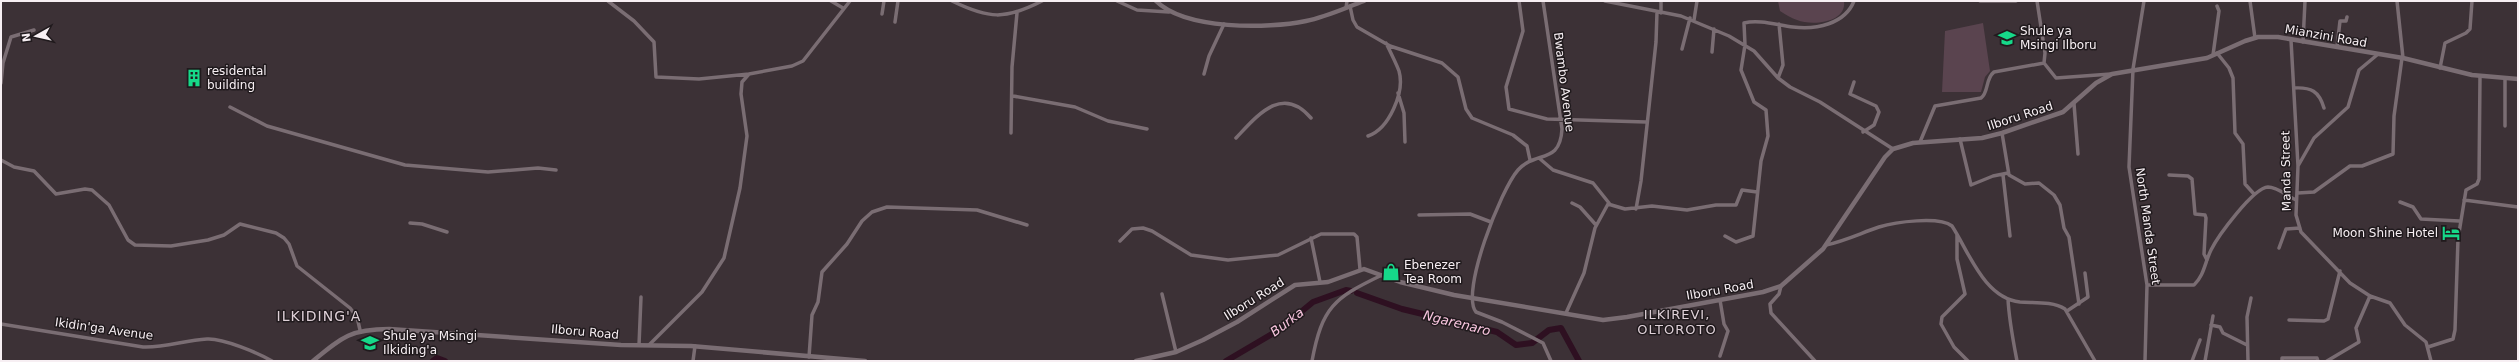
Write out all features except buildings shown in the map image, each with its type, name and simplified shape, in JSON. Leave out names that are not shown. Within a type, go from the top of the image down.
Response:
[{"type":"street","points":[[608,1],[634,21],[654,42],[656,77],[699,79],[749,74],[792,66],[803,61],[850,1]]},
{"type":"street","points":[[831,1],[843,8]]},
{"type":"street","points":[[882,14],[884,1]]},
{"type":"street","points":[[895,22],[898,1]]},
{"type":"street","points":[[952,1],[988,14],[1003,16],[1017,13],[1042,1]]},
{"type":"street","points":[[1117,1],[1137,10],[1169,12],[1198,22],[1224,24],[1297,23],[1364,1]]},
{"type":"street","points":[[1156,1],[1169,12]]},
{"type":"street","points":[[1347,1],[1355,25],[1385,42],[1442,63],[1458,77],[1466,110],[1472,118],[1513,134],[1527,146],[1530,160],[1511,179],[1500,198],[1491,222],[1471,298],[1476,312],[1533,337],[1543,343],[1551,361]]},
{"type":"street","points":[[1519,1],[1523,31],[1506,87],[1508,108],[1543,118],[1646,122]]},
{"type":"street","name":"Bwambo Avenue","points":[[1530,160],[1553,153],[1561,144],[1560,119],[1543,1]]},
{"type":"street","points":[[1605,1],[1690,18],[1745,45],[1758,55],[1778,78],[1820,102],[1863,132],[1893,150]]},
{"type":"street","points":[[1636,209],[1641,181],[1646,122],[1661,1]]},
{"type":"street","points":[[1694,20],[1697,1]]},
{"type":"street","points":[[1725,236],[1736,242],[1752,236],[1761,161],[1769,128],[1765,108],[1754,102],[1741,70],[1745,45],[1744,23],[1779,24],[1795,27],[1832,23],[1844,17],[1854,1]]},
{"type":"street","points":[[1980,1],[2016,1]]},
{"type":"street","points":[[2037,1],[2045,54],[2044,63],[2056,78],[2112,74]]},
{"type":"street","points":[[2132,69],[2144,1]]},
{"type":"street","points":[[2250,1],[2255,38]]},
{"type":"street","points":[[2302,42],[2305,1]]},
{"type":"street","points":[[2298,193],[2314,192],[2350,166],[2362,166],[2393,154],[2394,116],[2402,58],[2397,1]]},
{"type":"street","points":[[2440,68],[2445,43],[2466,33],[2470,29],[2472,1]]},
{"type":"street","points":[[2217,6],[2219,11],[2215,54],[2229,68],[2233,78],[2235,133],[2243,144],[2245,184],[2254,194]]},
{"type":"street","points":[[1011,133],[1010,112],[1013,96],[1012,67],[1017,13]]},
{"type":"street","points":[[2337,47],[2340,21],[2346,20],[2347,17]]},
{"type":"street","points":[[1682,48],[1690,18]]},
{"type":"street","points":[[1204,74],[1209,56],[1224,24]]},
{"type":"street","points":[[1778,78],[1783,65],[1779,24]]},
{"type":"street","points":[[1712,52],[1714,29]]},
{"type":"street","points":[[1,83],[3,63],[11,37],[34,30]]},
{"type":"street","name":"Mianzini Road","points":[[2132,69],[2197,60],[2255,38],[2268,37],[2402,58],[2480,76],[2518,79]]},
{"type":"street","name":"Manda Street","points":[[2291,40],[2298,166],[2298,193],[2296,200],[2300,228],[2305,238],[2340,271],[2350,283],[2370,296],[2390,303],[2405,325],[2424,340],[2428,347]]},
{"type":"street","points":[[1368,136],[1377,132],[1387,122],[1401,87],[1399,71],[1385,42]]},
{"type":"street","points":[[2298,166],[2314,138],[2348,107],[2360,70],[2378,55]]},
{"type":"street","points":[[1920,142],[1935,106],[1981,98],[1985,93],[1990,77],[1994,72],[2044,63]]},
{"type":"street","name":"Ilboru Road","points":[[1136,361],[1176,352],[1229,326],[1291,287],[1305,283],[1332,280],[1360,269],[1367,269],[1412,285],[1471,298],[1610,320],[1770,290],[1781,286],[1826,245],[1885,157],[1893,150],[1920,142],[1960,139],[2002,133],[2063,112],[2074,104],[2096,83],[2112,74],[2132,69]]},
{"type":"street","name":"North Manda Street","points":[[2132,69],[2130,178],[2148,285],[2145,361]]},
{"type":"street","points":[[649,345],[702,292],[724,258],[740,188],[747,136],[740,94],[742,82],[749,74]]},
{"type":"street","points":[[2430,361],[2428,347],[2450,340],[2454,337],[2457,315],[2459,222],[2467,188],[2477,184],[2479,179],[2480,76]]},
{"type":"street","points":[[2505,78],[2505,126]]},
{"type":"street","points":[[1854,82],[1850,94],[1876,106],[1879,112],[1874,125],[1863,132]]},
{"type":"street","points":[[2294,88],[2310,87],[2320,98],[2324,108]]},
{"type":"street","points":[[1398,93],[1404,113],[1406,142]]},
{"type":"street","points":[[1013,96],[1075,108],[1108,121],[1147,128]]},
{"type":"street","points":[[1236,138],[1262,111],[1276,104],[1286,103],[1297,106],[1311,118]]},
{"type":"street","points":[[2074,104],[2078,154]]},
{"type":"street","points":[[230,107],[267,126],[405,165],[483,172],[538,168],[556,170]]},
{"type":"street","points":[[2002,133],[2008,173],[2025,184],[2039,184],[2058,200],[2064,228],[2069,236],[2079,304]]},
{"type":"street","points":[[1960,139],[1971,184],[2008,173]]},
{"type":"street","points":[[1539,158],[1552,170],[1593,183],[1609,203],[1622,209],[1636,209],[1652,206],[1687,210],[1716,205],[1734,205],[1738,202],[1742,190],[1757,192]]},
{"type":"street","points":[[1,160],[14,167],[37,172],[56,194],[85,188],[92,190],[109,206],[128,240],[135,245],[171,246],[208,240],[224,235],[240,224],[280,235],[289,244],[300,269],[353,310],[360,330]]},
{"type":"street","points":[[2003,175],[2010,236]]},
{"type":"street","points":[[2169,175],[2188,176],[2192,179],[2194,214],[2205,215],[2206,218],[2204,254],[2207,260]]},
{"type":"street","points":[[2148,285],[2194,286],[2205,269],[2207,260],[2224,230],[2254,194],[2261,189],[2271,188],[2296,200]]},
{"type":"street","points":[[2464,200],[2518,207]]},
{"type":"street","points":[[2400,202],[2413,207],[2421,219],[2459,222]]},
{"type":"street","points":[[1572,203],[1580,207],[1596,225]]},
{"type":"street","points":[[1566,313],[1584,273],[1596,225],[1609,203]]},
{"type":"street","points":[[809,357],[812,318],[818,302],[822,272],[847,244],[862,221],[872,212],[886,207],[977,210],[1027,225]]},
{"type":"street","points":[[1419,216],[1470,214],[1491,222]]},
{"type":"street","points":[[1826,245],[1848,240],[1879,227],[1932,220],[1948,223],[1987,282],[1996,291],[2008,299],[2059,306],[2067,311],[2095,361]]},
{"type":"street","points":[[410,223],[422,224],[447,232]]},
{"type":"street","points":[[1120,241],[1132,229],[1143,228],[1152,231],[1191,255],[1202,255],[1224,260],[1278,255],[1321,234],[1356,235],[1360,269]]},
{"type":"street","points":[[2279,248],[2286,229],[2300,228]]},
{"type":"street","points":[[1957,235],[1957,259],[1964,294],[1942,317],[1941,324],[1954,347],[1968,361]]},
{"type":"street","points":[[1311,238],[1320,282]]},
{"type":"street","points":[[2289,320],[2324,321],[2328,319],[2340,271]]},
{"type":"street","points":[[2067,311],[2079,304],[2089,295],[2085,274]]},
{"type":"street","points":[[1312,361],[1318,331],[1333,304],[1382,275]]},
{"type":"street","points":[[1781,286],[1779,294],[1770,304],[1771,313],[1815,361]]},
{"type":"street","points":[[1162,294],[1176,352]]},
{"type":"street","points":[[2327,361],[2358,343],[2356,328],[2370,296]]},
{"type":"street","points":[[639,345],[641,297]]},
{"type":"street","points":[[2248,361],[2247,317],[2251,298]]},
{"type":"street","points":[[2008,299],[2009,325],[2013,334],[2017,361]]},
{"type":"street","points":[[1720,300],[1724,324],[1728,331],[1720,356]]},
{"type":"street","points":[[2205,361],[2213,316]]},
{"type":"street","name":"Ikidin'ga Avenue","points":[[1,324],[142,347],[161,347],[211,339],[258,353],[272,361]]},
{"type":"street","points":[[2211,325],[2220,327],[2223,333],[2247,345]]},
{"type":"street","name":"Ilboru Road","points":[[313,361],[336,343],[360,330],[389,328],[639,345],[695,346],[865,361]]},
{"type":"street","points":[[2192,361],[2200,340]]},
{"type":"street","points":[[693,361],[695,346]]},
{"type":"street","points":[[2282,361],[2282,358],[2317,358],[2318,361]]},
{"type":"shaded area","points":[[1778,1],[1844,1],[1840,14],[1834,18],[1827,21],[1811,23],[1795,19],[1780,11]]},
{"type":"shaded area","points":[[1983,23],[1990,71],[1985,77],[1981,92],[1942,92],[1945,31]]},
{"type":"waterway","name":"Burka","points":[[1226,361],[1279,330],[1313,302],[1346,290],[1351,291]]},
{"type":"waterway","name":"Ngarenaro","points":[[1357,293],[1402,309],[1497,332],[1516,345],[1532,343],[1549,330],[1561,328],[1579,361]]},
{"type":"waterway","name":"Burka","points":[[433,361],[437,358],[445,361]]},
{"type":"place","name":"Shule ya Msingi Ilboru","points":[[2007,38]]},
{"type":"place","name":"residental building","points":[[194,78]]},
{"type":"place","name":"Moon Shine Hotel","points":[[2451,233]]},
{"type":"place","name":"Ebenezer Tea Room","points":[[1391,272]]},
{"type":"place","name":"Shule ya Msingi Ilkiding'a","points":[[370,343]]},
{"type":"district","name":"ILKIDING'A","points":[[319,316]]},
{"type":"district","name":"ILKIREVI, OLTOROTO","points":[[1677,322]]}]
